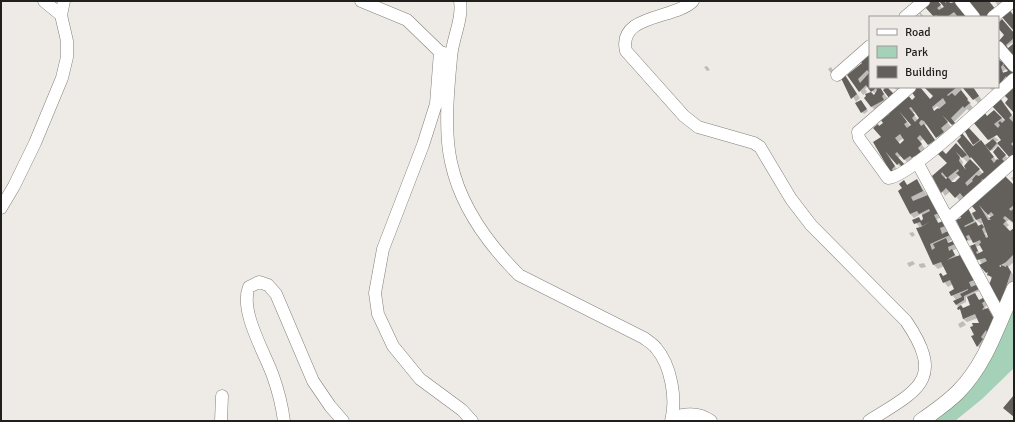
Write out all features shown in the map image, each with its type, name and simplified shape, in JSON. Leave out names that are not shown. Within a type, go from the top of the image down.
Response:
[{"type":"main road","points":[[921,421],[958,392],[976,371],[988,349],[1014,289]]},
{"type":"street","points":[[44,1],[61,15]]},
{"type":"street","points":[[1,208],[14,186],[35,143],[62,78],[67,57],[67,41],[61,15],[64,1]]},
{"type":"street","points":[[361,1],[407,20],[446,53],[450,161],[462,197],[481,231],[504,260],[519,275],[644,338],[656,347],[663,359],[668,373],[673,402],[671,420],[694,414],[711,421]]},
{"type":"street","points":[[460,1],[459,18],[446,53],[436,104],[423,145],[382,249],[375,292],[378,314],[393,346],[420,379],[462,410],[472,421]]},
{"type":"street","points":[[694,1],[636,25],[627,34],[624,42],[626,51],[684,116],[698,127],[754,143],[760,147],[791,199],[811,225],[906,321],[918,337],[924,352],[926,365],[924,376],[919,386],[908,396],[869,421]]},
{"type":"street","points":[[906,16],[924,1]]},
{"type":"street","points":[[961,1],[973,16]]},
{"type":"street","points":[[994,16],[1013,1]]},
{"type":"street","points":[[836,75],[869,47]]},
{"type":"street","points":[[999,48],[1014,66]]},
{"type":"street","points":[[909,88],[858,132],[858,138],[888,178],[897,176],[917,162],[1014,79]]},
{"type":"street","points":[[948,219],[1014,161]]},
{"type":"street","points":[[917,162],[1001,318]]},
{"type":"street","points":[[284,421],[273,376],[251,321],[246,302],[249,287],[259,282],[268,285],[276,294],[313,381],[330,406],[343,421]]},
{"type":"street","points":[[221,421],[222,396]]},
{"type":"green space","points":[[1014,298],[1014,368],[982,399],[955,421],[930,421],[945,407]]},
{"type":"building","points":[[931,1],[938,1],[941,5],[937,8],[939,10],[944,7],[939,1],[951,3],[958,1],[970,16],[957,16],[954,12],[948,16],[933,16],[924,6]]},
{"type":"building","points":[[967,1],[989,1],[996,10],[988,16],[975,16]]},
{"type":"building","points":[[1009,9],[1014,16],[1014,31],[1001,16]]},
{"type":"building","points":[[1002,19],[1014,33],[1014,38],[1006,45],[1008,48],[1014,43],[1014,62],[1013,55],[1011,53],[1008,56],[999,43],[999,41],[1004,35],[999,29],[999,22]]},
{"type":"building","points":[[867,54],[869,55],[869,72],[867,70],[858,79],[860,83],[869,73],[869,88],[876,88],[871,92],[866,85],[859,92],[847,75],[862,63],[859,60]]},
{"type":"building","points":[[999,60],[1004,63],[1001,67],[1003,73],[1008,71],[1003,65],[1007,62],[1014,71],[1007,78],[1006,76],[999,85]]},
{"type":"building","points":[[845,75],[857,94],[851,99],[841,78]]},
{"type":"building","points":[[1014,87],[1014,113],[1005,103],[1008,99],[1004,95]]},
{"type":"building","points":[[876,88],[881,88],[884,94],[882,96],[884,100],[871,107],[864,98],[866,96],[865,94],[871,92],[874,95],[877,90]]},
{"type":"building","points":[[888,88],[894,94],[889,98],[883,90]]},
{"type":"building","points":[[915,88],[921,88],[930,99],[933,96],[925,88],[956,88],[947,95],[948,96],[952,93],[955,96],[961,90],[970,103],[964,108],[963,106],[951,118],[955,123],[952,125],[942,115],[948,122],[941,128],[944,132],[936,138],[924,121],[921,120],[919,123],[921,126],[924,124],[935,140],[928,145],[920,135],[917,138],[922,144],[918,148],[921,152],[912,158],[910,156],[904,160],[897,152],[895,154],[905,165],[902,167],[899,163],[897,165],[885,151],[895,166],[892,169],[894,173],[892,175],[873,142],[881,137],[873,128],[878,124],[879,126],[883,123],[881,120],[889,114],[888,113],[907,94],[912,100],[915,97],[911,91]],"holes":[[[943,98],[946,103],[934,111],[932,107]],[[911,107],[919,118],[915,122],[912,118],[915,115],[909,108]],[[899,111],[911,125],[907,128],[904,124],[907,122]],[[900,134],[904,140],[900,144],[895,138]]]},
{"type":"building","points":[[963,88],[974,88],[979,96],[973,100]]},
{"type":"building","points":[[1000,98],[1012,115],[1009,118],[1013,122],[1014,121],[1014,143],[1013,142],[1011,144],[1014,147],[1014,155],[1010,158],[997,143],[1001,140],[997,135],[988,140],[973,122],[984,112],[987,116],[994,110],[1002,118],[994,124],[998,128],[1000,125],[998,123],[1000,121],[1002,123],[1005,120],[992,106]]},
{"type":"building","points":[[861,100],[867,109],[861,113],[855,103]]},
{"type":"building","points":[[968,127],[980,140],[973,145],[964,130]]},
{"type":"building","points":[[961,132],[973,146],[981,140],[994,157],[991,159],[994,163],[997,159],[999,160],[993,152],[998,146],[1006,155],[1002,159],[1005,162],[985,180],[982,179],[980,184],[964,198],[960,193],[955,198],[946,188],[941,193],[932,176],[947,163],[937,153],[941,149],[946,154],[956,143],[967,155],[962,158],[955,151],[960,157],[959,161],[966,170],[964,166],[970,159],[980,169],[965,183],[967,186],[973,181],[972,180],[976,175],[979,176],[984,172],[971,157],[970,158],[957,141],[961,137],[959,134]],"holes":[[[958,169],[959,171],[956,173],[960,177],[955,182],[952,182],[948,177]],[[942,172],[947,178],[946,179],[941,174]]]},
{"type":"building","points":[[993,139],[997,143],[990,151],[985,145]]},
{"type":"building","points":[[1006,174],[1006,177],[1014,185],[1014,205],[1009,209],[1011,211],[1014,208],[1014,223],[1005,216],[1003,218],[1006,221],[1003,224],[1010,231],[1014,228],[1014,254],[1001,265],[1006,267],[1007,265],[1011,272],[1001,302],[998,301],[989,285],[992,277],[987,275],[988,272],[986,273],[979,265],[987,261],[985,258],[977,260],[970,246],[975,244],[978,251],[976,252],[977,254],[983,251],[979,244],[981,243],[980,240],[973,243],[969,235],[966,236],[968,240],[966,241],[956,220],[961,218],[960,216],[968,208],[974,221],[964,226],[965,227],[976,222],[978,226],[982,224],[984,227],[982,229],[986,238],[988,237],[981,218],[976,220],[972,213],[976,211],[971,205]],"holes":[[[979,205],[988,215],[991,212],[994,215],[989,218],[991,220],[988,220]]]},
{"type":"building","points":[[917,179],[923,191],[911,197],[913,201],[928,195],[939,213],[934,215],[938,223],[943,221],[945,226],[940,228],[942,234],[948,231],[950,235],[930,244],[932,250],[935,248],[933,244],[946,238],[948,243],[953,241],[955,244],[948,247],[949,251],[952,249],[955,255],[947,260],[960,255],[974,280],[969,282],[971,287],[976,285],[979,289],[964,296],[964,300],[956,305],[953,301],[962,297],[960,294],[968,289],[951,296],[949,292],[954,289],[950,280],[943,283],[939,274],[941,273],[943,276],[947,274],[941,262],[933,265],[916,228],[921,227],[930,222],[922,226],[920,222],[914,224],[912,220],[919,217],[921,221],[923,219],[922,215],[930,211],[929,209],[919,214],[917,211],[910,214],[898,191],[902,188],[899,184],[904,180],[907,185]]},
{"type":"building","points":[[975,293],[979,300],[983,298],[985,301],[982,303],[984,307],[982,310],[988,308],[995,321],[987,333],[986,330],[981,337],[983,339],[977,347],[971,336],[974,335],[970,327],[973,326],[972,323],[979,323],[975,314],[963,319],[960,309],[958,310],[957,308],[961,305],[963,308],[970,305],[967,297]]},
{"type":"building","points":[[1014,395],[1014,417],[1003,408]]}]
